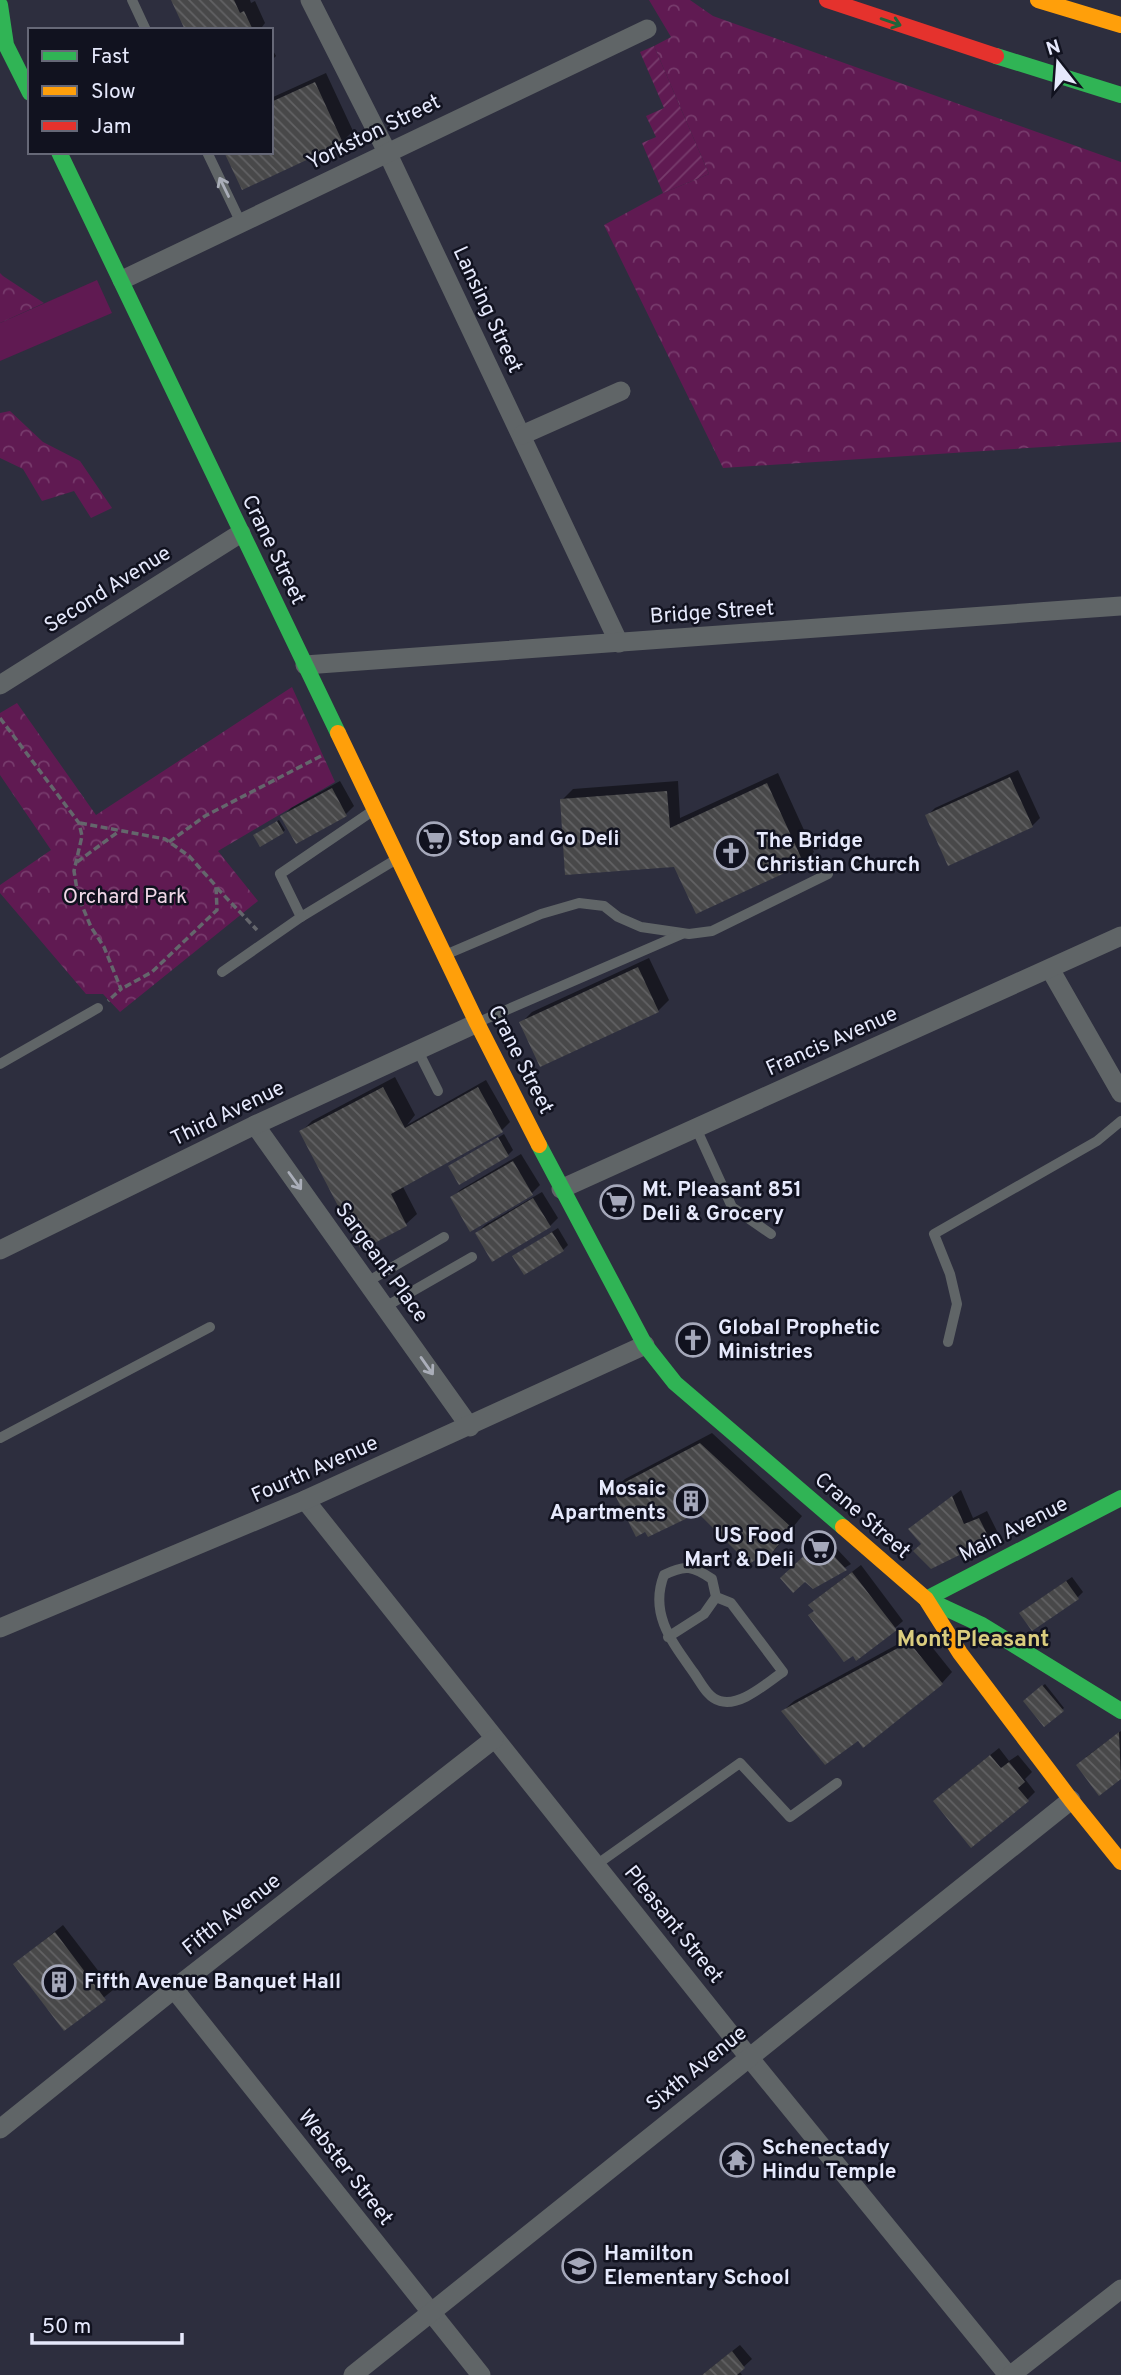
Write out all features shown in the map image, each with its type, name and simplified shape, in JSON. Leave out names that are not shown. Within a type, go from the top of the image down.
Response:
[{"type":"main road","points":[[827,0],[924,34],[1121,95]]},
{"type":"main road","points":[[1038,0],[1121,25]]},
{"type":"main road","points":[[1091,0],[1111,5]]},
{"type":"main road","points":[[0,5],[6,45],[28,89]]},
{"type":"main road","points":[[981,34],[1121,88]]},
{"type":"main road","name":"Crane Street","points":[[60,154],[477,1023],[561,1189],[645,1345],[675,1383],[926,1599],[960,1653],[1121,1862]]},
{"type":"main road","name":"Main Avenue","points":[[926,1599],[1121,1499]]},
{"type":"main road","points":[[926,1599],[982,1625],[1121,1711]]},
{"type":"street","name":"Lansing Street","points":[[310,0],[387,152],[619,643]]},
{"type":"street","name":"Yorkston Street","points":[[122,280],[646,29]]},
{"type":"street","points":[[522,435],[621,391]]},
{"type":"street","name":"Second Avenue","points":[[0,685],[241,533]]},
{"type":"street","name":"Bridge Street","points":[[305,665],[1121,606]]},
{"type":"street","name":"Francis Avenue","points":[[561,1189],[1121,936]]},
{"type":"street","points":[[1050,969],[1121,1094]]},
{"type":"street","name":"Third Avenue","points":[[0,1250],[255,1125],[477,1023]]},
{"type":"street","name":"Sargeant Place","points":[[255,1125],[470,1427]]},
{"type":"street","name":"Fourth Avenue","points":[[0,1628],[305,1500],[645,1345]]},
{"type":"street","name":"Pleasant Street","points":[[305,1500],[748,2056],[1010,2375]]},
{"type":"street","name":"Fifth Avenue","points":[[0,2129],[494,1739]]},
{"type":"street","name":"Sixth Avenue","points":[[353,2375],[1071,1800]]},
{"type":"street","name":"Webster Street","points":[[174,1989],[481,2375]]},
{"type":"street","points":[[1010,2375],[1121,2289]]},
{"type":"lane","points":[[132,0],[145,28]]},
{"type":"lane","points":[[208,154],[241,223]]},
{"type":"lane","points":[[301,917],[280,874],[375,810]]},
{"type":"lane","points":[[222,972],[301,917],[398,858]]},
{"type":"lane","points":[[444,955],[541,914],[579,903],[604,906],[618,917],[641,927],[682,933],[712,931],[828,874]]},
{"type":"lane","points":[[477,1023],[682,933]]},
{"type":"lane","points":[[0,1064],[98,1008]]},
{"type":"lane","points":[[418,1051],[438,1091]]},
{"type":"lane","points":[[948,1342],[957,1304],[950,1274],[934,1234],[1097,1141],[1121,1121]]},
{"type":"lane","points":[[696,1128],[732,1207],[771,1234]]},
{"type":"lane","points":[[367,1282],[444,1237]]},
{"type":"lane","points":[[385,1307],[472,1257]]},
{"type":"lane","points":[[0,1438],[209,1327]]},
{"type":"lane","points":[[668,1637],[704,1614],[716,1597],[712,1579],[698,1569],[680,1567],[664,1575],[658,1592],[668,1637],[710,1695],[720,1701],[738,1701],[783,1672],[731,1603],[716,1597]]},
{"type":"lane","points":[[596,1865],[740,1763],[790,1817],[837,1783]]},
{"type":"path","points":[[0,718],[79,822],[82,836],[74,871],[78,896],[91,927],[104,947],[121,989]]},
{"type":"path","points":[[169,842],[205,816],[343,744]]},
{"type":"path","points":[[79,822],[118,832],[165,839],[189,856],[267,941]]},
{"type":"path","points":[[76,863],[118,832]]},
{"type":"path","points":[[98,1008],[121,989],[152,972],[217,910],[216,886]]},
{"type":"green space","points":[[649,0],[690,0],[713,16],[1121,162],[1121,442],[723,468],[604,225],[663,193],[709,174],[654,46],[671,37]]},
{"type":"green space","points":[[654,46],[709,174],[663,193],[642,143],[656,137],[646,116],[664,108],[640,52]]},
{"type":"green space","points":[[0,273],[3,276],[44,303],[0,323]]},
{"type":"green space","points":[[97,280],[112,313],[0,361],[0,323]]},
{"type":"green space","points":[[10,411],[43,442],[80,461],[112,508],[91,518],[74,491],[42,501],[23,469],[0,458],[0,413]]},
{"type":"green space","name":"Orchard Park","points":[[292,687],[335,782],[218,851],[258,901],[120,1012],[103,994],[86,994],[0,893],[0,885],[51,850],[0,775],[0,713],[17,703],[96,815]]},
{"type":"building","points":[[171,0],[234,0],[240,13],[244,11],[252,28],[184,28]]},
{"type":"building","points":[[315,82],[343,143],[242,190],[225,154],[273,154],[273,101]]},
{"type":"building","points":[[1010,777],[1033,827],[948,866],[925,815]]},
{"type":"building","points":[[767,783],[804,864],[696,914],[674,867],[565,875],[560,799],[667,791],[670,828]]},
{"type":"building","points":[[332,788],[347,816],[296,844],[280,816]]},
{"type":"building","points":[[277,821],[284,833],[260,847],[253,835]]},
{"type":"building","points":[[638,967],[659,1012],[540,1067],[519,1022]]},
{"type":"building","points":[[383,1087],[405,1128],[478,1087],[503,1132],[391,1194],[407,1226],[361,1250],[299,1131]]},
{"type":"building","points":[[498,1137],[509,1156],[459,1185],[448,1166]]},
{"type":"building","points":[[513,1161],[533,1195],[470,1232],[450,1197]]},
{"type":"building","points":[[533,1198],[551,1227],[492,1262],[475,1233]]},
{"type":"building","points":[[552,1232],[564,1251],[524,1275],[512,1256]]},
{"type":"building","name":"Mosaic Apartments","points":[[700,1443],[792,1528],[762,1565],[757,1559],[749,1564],[698,1513],[648,1537],[645,1532],[636,1537],[612,1489]]},
{"type":"building","points":[[952,1496],[964,1524],[979,1518],[990,1540],[931,1569],[913,1551],[921,1544],[908,1529]]},
{"type":"building","points":[[817,1538],[847,1570],[813,1589],[805,1582],[793,1593],[780,1578],[807,1553],[805,1550]]},
{"type":"building","points":[[852,1572],[897,1630],[856,1661],[853,1656],[844,1662],[808,1615],[814,1611],[808,1605]]},
{"type":"building","points":[[1066,1581],[1079,1599],[1032,1631],[1019,1613]]},
{"type":"building","points":[[909,1642],[943,1684],[863,1748],[858,1741],[825,1765],[781,1711]]},
{"type":"building","points":[[1042,1685],[1064,1711],[1044,1727],[1023,1701]]},
{"type":"building","points":[[1119,1732],[1121,1779],[1099,1796],[1076,1765]]},
{"type":"building","points":[[990,1755],[1001,1768],[1009,1762],[1025,1782],[1018,1788],[1029,1801],[971,1848],[933,1801]]},
{"type":"building","name":"Fifth Avenue Banquet Hall","points":[[55,1932],[106,2000],[64,2031],[13,1964]]},
{"type":"building","name":"Hamilton Elementary School","points":[[732,2351],[745,2368],[737,2375],[702,2375]]},
{"type":"traffic: fast","points":[[0,5],[6,45],[28,89]]},
{"type":"traffic: fast","points":[[996,56],[1121,95]]},
{"type":"traffic: fast","points":[[60,154],[338,733]]},
{"type":"traffic: fast","points":[[539,1145],[645,1345],[675,1383],[843,1527]]},
{"type":"traffic: fast","points":[[926,1599],[1121,1498]]},
{"type":"traffic: fast","points":[[926,1599],[982,1625],[1121,1711]]},
{"type":"traffic: slow","points":[[1038,0],[1121,25]]},
{"type":"traffic: slow","points":[[338,733],[477,1023],[539,1145]]},
{"type":"traffic: slow","points":[[843,1527],[926,1599],[960,1653],[1121,1862]]},
{"type":"traffic: jam","points":[[827,0],[996,56]]},
{"type":"place","name":"Stop and Go Deli","points":[[434,839]]},
{"type":"place","name":"The Bridge Christian Church","points":[[731,853]]},
{"type":"place","name":"Mt. Pleasant 851 Deli & Grocery","points":[[617,1202]]},
{"type":"place","name":"Global Prophetic Ministries","points":[[693,1340]]},
{"type":"place","name":"Mosaic Apartments","points":[[691,1501]]},
{"type":"place","name":"US Food Mart & Deli","points":[[819,1548]]},
{"type":"place","name":"Fifth Avenue Banquet Hall","points":[[59,1982]]},
{"type":"place","name":"Schenectady Hindu Temple","points":[[737,2160]]},
{"type":"place","name":"Hamilton Elementary School","points":[[579,2266]]},
{"type":"district","name":"Mont Pleasant","points":[[973,1640]]}]
